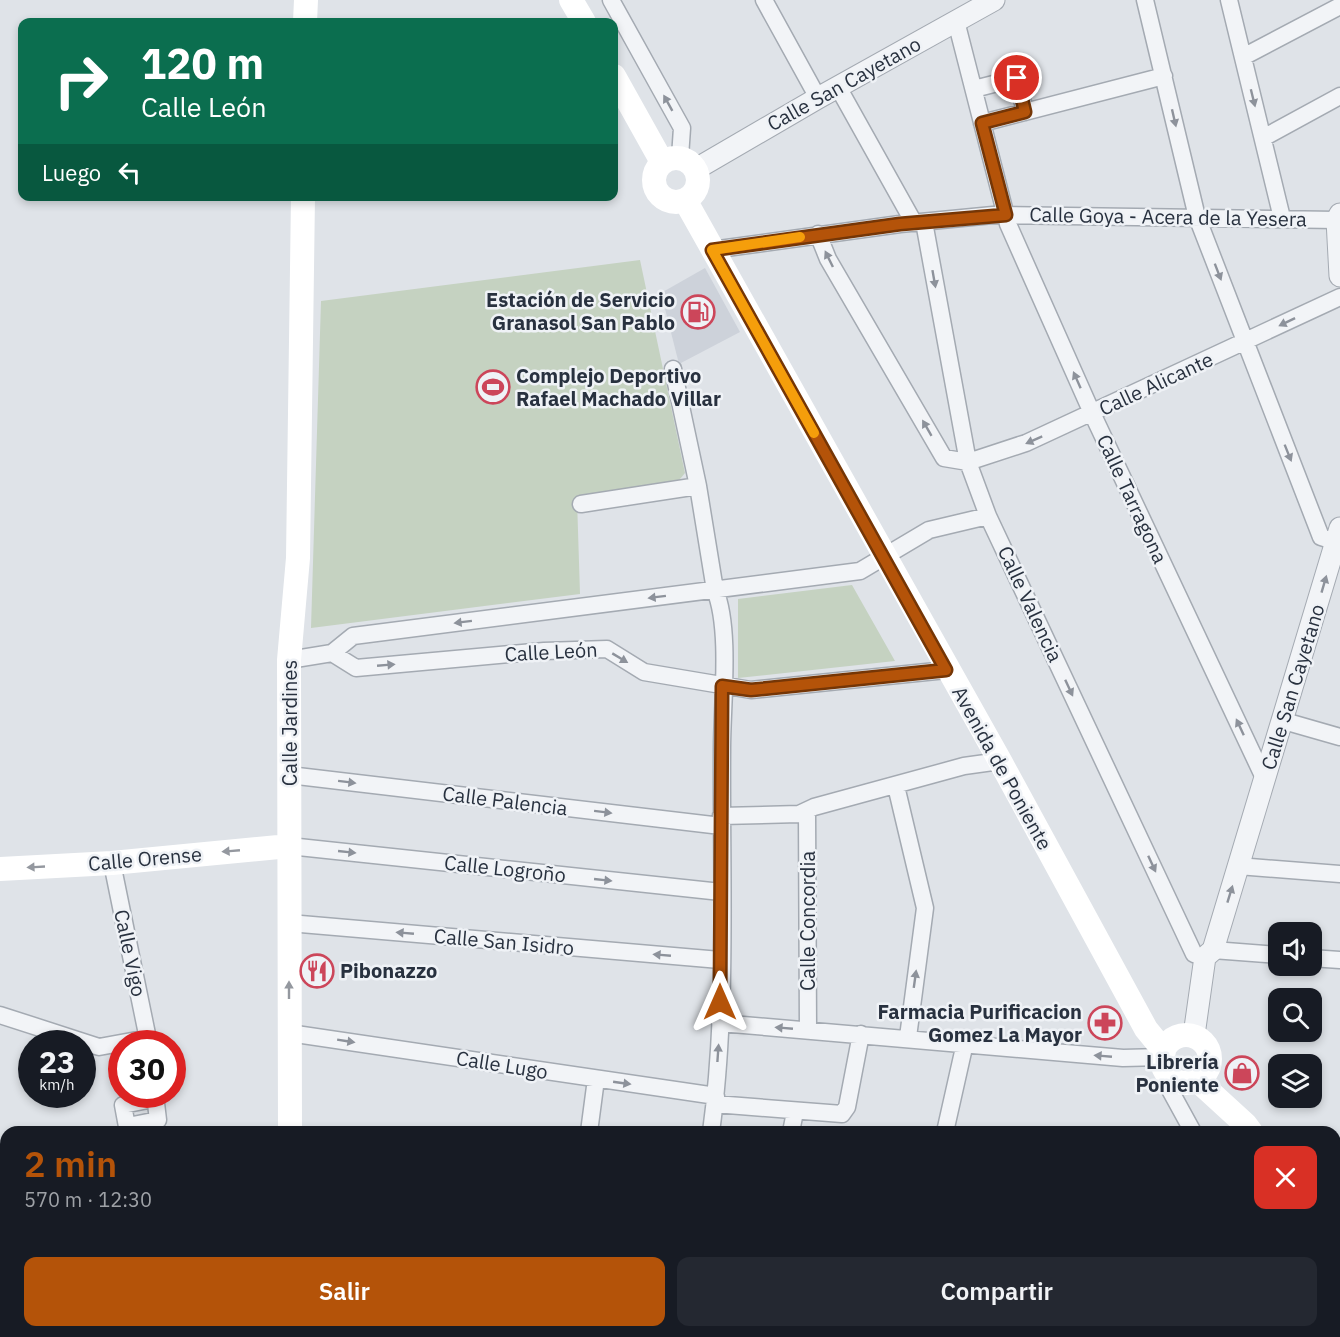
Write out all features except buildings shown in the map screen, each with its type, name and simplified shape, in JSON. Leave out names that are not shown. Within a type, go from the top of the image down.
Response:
[{"type":"main road","points":[[305,18],[306,0]]},
{"type":"main road","points":[[571,0],[582,18]]},
{"type":"main road","points":[[618,81],[679,163],[698,176],[696,190],[685,200],[670,201],[658,193],[654,179],[679,163]]},
{"type":"main road","name":"Avenida de Poniente","points":[[685,200],[1165,1062]]},
{"type":"main road","name":"Calle Jardines","points":[[290,1126],[289,660],[298,558],[303,201]]},
{"type":"main road","name":"Calle Orense","points":[[0,868],[112,863],[289,846]]},
{"type":"main road","points":[[1184,1034],[1194,1035],[1203,1041],[1211,1056],[1208,1070],[1198,1081],[1186,1084],[1165,1062],[1174,1037],[1184,1034]]},
{"type":"main road","points":[[1198,1081],[1247,1126]]},
{"type":"street","points":[[611,0],[682,129],[679,163]]},
{"type":"street","points":[[764,0],[818,98]]},
{"type":"street","name":"Calle San Cayetano","points":[[679,163],[818,98],[994,0]]},
{"type":"street","name":"Calle San Cayetano","points":[[1146,0],[1197,217],[1321,537],[1338,535],[1284,721],[1209,953],[1194,1035]]},
{"type":"street","points":[[1229,0],[1282,218]]},
{"type":"street","points":[[1243,57],[1340,6]]},
{"type":"street","name":"Calle Tarragona","points":[[956,21],[1008,224],[1092,413],[1264,780]]},
{"type":"street","points":[[982,123],[1164,76]]},
{"type":"street","points":[[974,89],[1017,78],[1025,112]]},
{"type":"street","name":"Calle Valencia","points":[[838,87],[919,222],[968,462],[988,516],[1194,954],[1209,953]]},
{"type":"street","points":[[1263,138],[1340,96]]},
{"type":"street","name":"Calle Goya - Acera de la Yesera","points":[[712,250],[818,234],[1006,215],[1339,217]]},
{"type":"street","points":[[1339,217],[1340,276]]},
{"type":"street","points":[[818,234],[828,259],[944,458],[968,462]]},
{"type":"street","name":"Calle Alicante","points":[[968,462],[1026,443],[1340,297]]},
{"type":"street","points":[[673,369],[698,486],[715,590],[720,604],[724,678],[722,686],[720,1023],[712,1126]]},
{"type":"street","points":[[581,504],[698,486]]},
{"type":"street","points":[[883,556],[929,530],[988,516]]},
{"type":"street","name":"Calle León","points":[[289,660],[332,653],[353,636],[860,571],[883,556]]},
{"type":"street","name":"Calle León","points":[[332,653],[356,668],[544,651],[606,649],[644,672],[751,690],[946,670]]},
{"type":"street","points":[[1284,721],[1340,737]]},
{"type":"street","name":"Calle Palencia","points":[[289,775],[721,821],[799,814],[814,807],[964,766],[994,752]]},
{"type":"street","points":[[896,786],[925,908],[908,1037]]},
{"type":"street","name":"Calle Concordia","points":[[807,811],[808,1030]]},
{"type":"street","name":"Calle Logroño","points":[[289,846],[721,892]]},
{"type":"street","name":"Calle Vigo","points":[[112,863],[146,1030]]},
{"type":"street","points":[[1238,866],[1340,874]]},
{"type":"street","name":"Calle San Isidro","points":[[289,923],[720,960]]},
{"type":"street","points":[[1209,953],[1268,955]]},
{"type":"street","points":[[1322,959],[1340,960]]},
{"type":"street","points":[[0,1016],[99,1047],[108,1046]]},
{"type":"street","points":[[720,1023],[908,1037],[1165,1062]]},
{"type":"street","name":"Calle Lugo","points":[[289,1032],[795,1112],[842,1114],[847,1107],[861,1034]]},
{"type":"street","points":[[946,1126],[965,1043]]},
{"type":"street","name":"Avenida de Poniente","points":[[1165,1062],[1170,1090],[1190,1126]]},
{"type":"street","points":[[591,1126],[596,1079]]},
{"type":"street","points":[[124,1108],[127,1126]]},
{"type":"street","points":[[792,1126],[795,1112]]},
{"type":"shaded area","name":"Estación de Servicio Granasol San Pablo","points":[[705,268],[740,332],[679,364],[661,293]]},
{"type":"green space","name":"Complejo Deportivo Rafael Machado Villar","points":[[640,260],[685,473],[676,484],[577,499],[580,594],[311,628],[321,301]]},
{"type":"green space","points":[[852,585],[895,661],[738,678],[738,599]]},
{"type":"slow traffic","points":[[800,237],[712,250],[814,433]]},
{"type":"place","name":"Estación de Servicio Granasol San Pablo","points":[[698,312]]},
{"type":"place","name":"Complejo Deportivo Rafael Machado Villar","points":[[493,387]]},
{"type":"place","name":"Pibonazzo","points":[[317,971]]},
{"type":"place","name":"Farmacia Purificacion Gomez La Mayor","points":[[1105,1023]]},
{"type":"place","name":"Librería Poniente","points":[[1242,1073]]},
{"type":"route","points":[[720,1002],[722,686],[751,690],[946,670],[712,250],[900,224],[1006,215],[982,123],[1025,112],[1017,78]]}]
